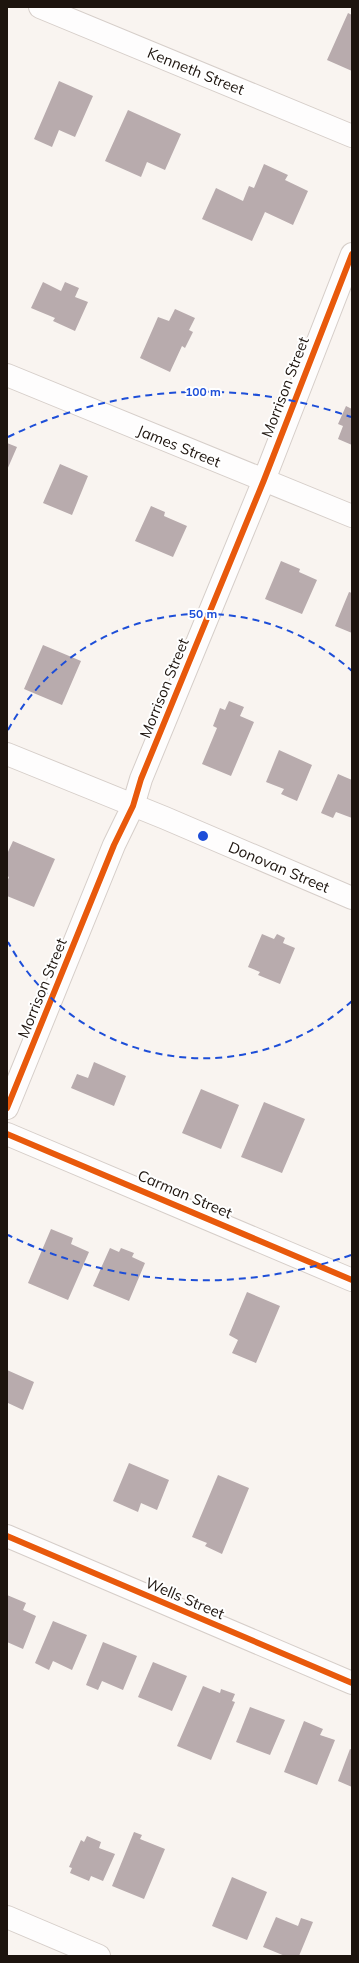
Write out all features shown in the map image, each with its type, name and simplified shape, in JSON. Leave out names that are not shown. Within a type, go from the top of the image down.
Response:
[{"type":"street","name":"Kenneth Street","points":[[40,7],[352,136]]},
{"type":"street","name":"Morrison Street","points":[[7,1108],[114,845],[133,806],[141,779],[264,480],[352,254]]},
{"type":"street","name":"James Street","points":[[7,375],[352,516]]},
{"type":"street","name":"Donovan Street","points":[[7,754],[352,898]]},
{"type":"street","name":"Carman Street","points":[[7,1134],[352,1280]]},
{"type":"street","name":"Wells Street","points":[[7,1536],[352,1683]]},
{"type":"street","points":[[7,1917],[99,1956]]},
{"type":"building","points":[[348,13],[352,15],[352,71],[327,60]]},
{"type":"building","points":[[59,81],[93,96],[75,137],[59,130],[52,147],[34,139]]},
{"type":"building","points":[[128,110],[181,134],[165,170],[147,162],[141,177],[105,161]]},
{"type":"building","points":[[264,164],[288,175],[285,180],[308,191],[293,225],[265,212],[252,241],[202,219],[216,188],[243,201],[249,186],[254,188]]},
{"type":"building","points":[[43,282],[61,291],[65,282],[79,288],[75,297],[88,302],[75,331],[53,321],[55,318],[31,308]]},
{"type":"building","points":[[175,309],[195,318],[189,330],[193,332],[185,348],[182,346],[170,372],[140,358],[158,317],[169,321]]},
{"type":"building","points":[[346,406],[352,409],[352,445],[338,439],[343,426],[338,424]]},
{"type":"building","points":[[7,443],[17,447],[7,470]]},
{"type":"building","points":[[60,464],[88,476],[72,515],[43,503]]},
{"type":"building","points":[[151,506],[165,512],[164,516],[187,526],[173,557],[135,541]]},
{"type":"building","points":[[281,561],[300,569],[299,572],[317,580],[302,614],[265,599]]},
{"type":"building","points":[[349,592],[352,593],[352,633],[335,626]]},
{"type":"building","points":[[43,645],[81,661],[62,705],[24,689]]},
{"type":"building","points":[[229,701],[244,707],[240,716],[254,722],[231,776],[202,764],[217,728],[213,726],[220,708],[225,710]]},
{"type":"building","points":[[279,750],[312,765],[297,801],[281,794],[284,789],[266,782]]},
{"type":"building","points":[[338,774],[352,780],[352,818],[336,812],[333,818],[321,813]]},
{"type":"building","points":[[13,841],[55,859],[34,907],[7,896],[7,882],[9,877],[7,876],[7,854]]},
{"type":"building","points":[[262,934],[274,939],[277,934],[285,938],[283,943],[295,948],[280,984],[258,975],[260,972],[248,967]]},
{"type":"building","points":[[94,1062],[126,1076],[114,1106],[71,1088],[77,1074],[88,1078]]},
{"type":"building","points":[[201,1089],[239,1105],[221,1149],[182,1133]]},
{"type":"building","points":[[264,1102],[305,1119],[282,1173],[241,1157]]},
{"type":"building","points":[[51,1229],[73,1238],[71,1244],[89,1252],[68,1300],[28,1283]]},
{"type":"building","points":[[110,1248],[119,1252],[121,1248],[134,1253],[132,1257],[145,1263],[129,1301],[93,1286]]},
{"type":"building","points":[[247,1292],[280,1306],[256,1363],[232,1353],[238,1340],[229,1335]]},
{"type":"building","points":[[7,1370],[34,1382],[23,1410],[8,1403],[7,1406]]},
{"type":"building","points":[[129,1463],[169,1480],[157,1510],[141,1503],[138,1512],[113,1501]]},
{"type":"building","points":[[218,1475],[249,1488],[222,1554],[205,1546],[207,1543],[192,1537]]},
{"type":"building","points":[[7,1595],[26,1603],[23,1610],[36,1616],[23,1649],[7,1642]]},
{"type":"building","points":[[53,1621],[87,1635],[72,1670],[53,1661],[49,1670],[35,1663]]},
{"type":"building","points":[[103,1642],[137,1656],[123,1690],[102,1681],[98,1690],[86,1685]]},
{"type":"building","points":[[153,1662],[187,1676],[172,1711],[138,1697]]},
{"type":"building","points":[[203,1686],[220,1693],[221,1689],[235,1694],[232,1701],[235,1702],[211,1760],[177,1746]]},
{"type":"building","points":[[250,1707],[285,1720],[270,1755],[236,1742]]},
{"type":"building","points":[[304,1721],[323,1729],[320,1735],[335,1740],[317,1785],[284,1772]]},
{"type":"building","points":[[350,1749],[352,1750],[352,1787],[338,1781]]},
{"type":"building","points":[[134,1832],[142,1835],[140,1839],[165,1849],[144,1899],[112,1886]]},
{"type":"building","points":[[87,1836],[101,1842],[99,1848],[115,1854],[103,1881],[91,1876],[89,1881],[70,1873],[72,1868],[69,1867],[81,1840],[84,1842]]},
{"type":"building","points":[[232,1877],[267,1892],[247,1940],[212,1926]]},
{"type":"building","points":[[276,1917],[298,1926],[301,1918],[313,1922],[299,1956],[285,1956],[263,1947]]},
{"type":"cycle path","points":[[7,1108],[114,845],[133,806],[141,779],[264,480],[352,254]]},
{"type":"cycle path","points":[[7,1134],[352,1280]]},
{"type":"cycle path","points":[[7,1536],[352,1683]]}]
